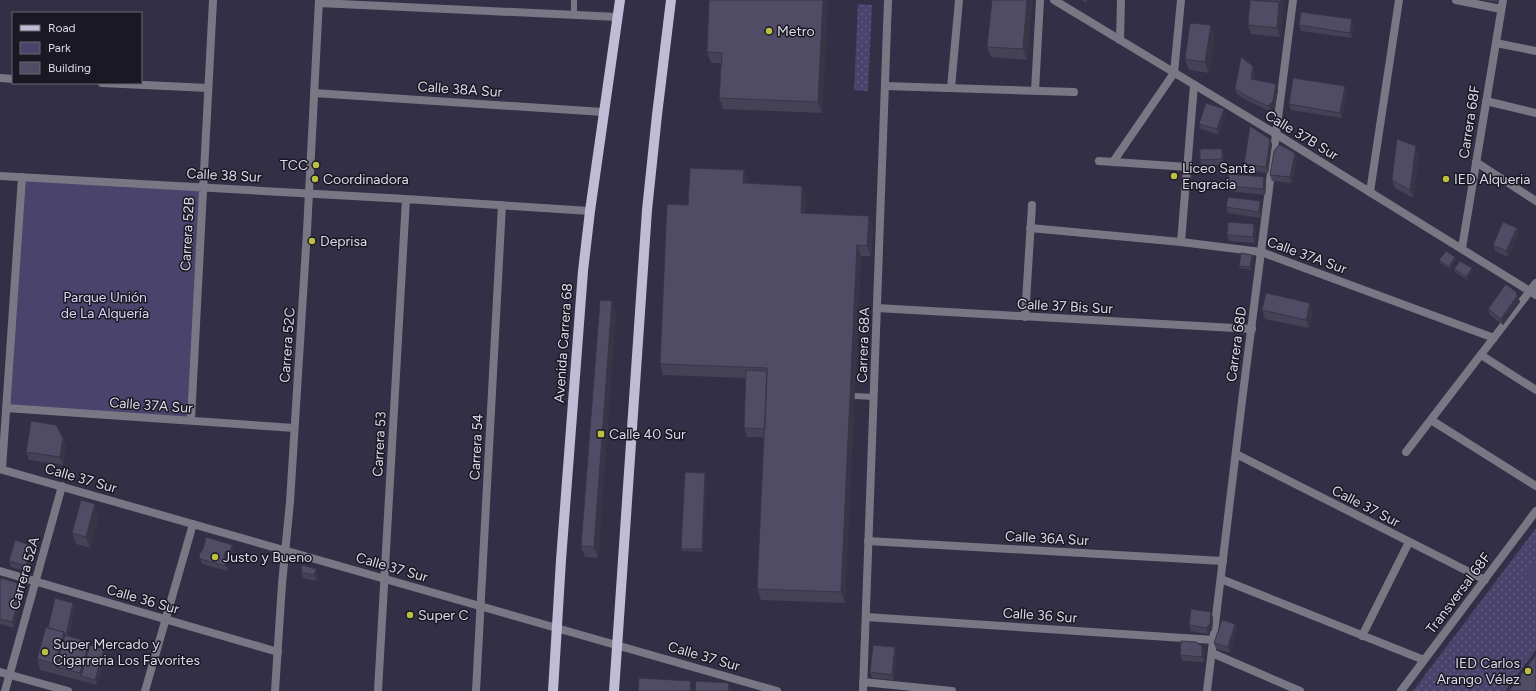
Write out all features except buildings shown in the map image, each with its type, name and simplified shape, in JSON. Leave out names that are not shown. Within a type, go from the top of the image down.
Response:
[{"type":"main road","name":"Avenida Carrera 68","points":[[553,691],[560,560],[583,271],[603,112],[620,0]]},
{"type":"main road","points":[[614,691],[647,210],[671,0]]},
{"type":"street","name":"Carrera 52B","points":[[191,420],[213,0]]},
{"type":"street","name":"Carrera 68A","points":[[863,691],[888,0]]},
{"type":"street","points":[[951,88],[959,0]]},
{"type":"street","points":[[1035,91],[1040,0]]},
{"type":"street","name":"Calle 37B Sur","points":[[1054,0],[1276,134],[1533,293]]},
{"type":"street","points":[[1120,40],[1122,0]]},
{"type":"street","points":[[1113,162],[1174,73],[1181,0]]},
{"type":"street","name":"Carrera 68D","points":[[1207,691],[1293,0]]},
{"type":"street","points":[[1370,192],[1399,0]]},
{"type":"street","points":[[1456,0],[1501,9]]},
{"type":"street","name":"Carrera 68F","points":[[1462,248],[1503,0]]},
{"type":"street","points":[[319,1],[618,16]]},
{"type":"street","name":"Carrera 52C","points":[[275,691],[309,193],[319,1]]},
{"type":"street","points":[[1496,43],[1536,51]]},
{"type":"street","points":[[0,78],[12,78]]},
{"type":"street","points":[[123,84],[208,88]]},
{"type":"street","points":[[1181,242],[1194,85]]},
{"type":"street","points":[[885,86],[1074,92]]},
{"type":"street","name":"Calle 38A Sur","points":[[314,93],[603,112]]},
{"type":"street","points":[[1486,101],[1536,113]]},
{"type":"street","points":[[1099,161],[1188,167]]},
{"type":"street","points":[[1476,162],[1536,201]]},
{"type":"street","name":"Calle 38 Sur","points":[[0,176],[406,198],[590,211]]},
{"type":"street","points":[[1,469],[22,177]]},
{"type":"street","name":"Carrera 53","points":[[378,691],[406,198]]},
{"type":"street","name":"Carrera 54","points":[[476,691],[502,205]]},
{"type":"street","points":[[1025,317],[1032,205]]},
{"type":"street","name":"Calle 37A Sur","points":[[1030,228],[1181,242],[1262,252],[1494,338]]},
{"type":"street","points":[[1406,452],[1494,338],[1533,293],[1536,283]]},
{"type":"street","name":"Calle 37 Bis Sur","points":[[877,308],[1252,329]]},
{"type":"street","points":[[1481,355],[1536,390]]},
{"type":"street","name":"Calle 37A Sur","points":[[6,408],[294,428]]},
{"type":"street","points":[[1431,420],[1536,486]]},
{"type":"street","name":"Calle 37 Sur","points":[[1236,454],[1485,580]]},
{"type":"street","name":"Calle 37 Sur","points":[[1,469],[778,691]]},
{"type":"street","name":"Carrera 52A","points":[[5,691],[62,486]]},
{"type":"street","name":"Transversal 68F","points":[[1401,691],[1536,511]]},
{"type":"street","points":[[145,691],[193,524]]},
{"type":"street","name":"Calle 36A Sur","points":[[868,541],[1223,561]]},
{"type":"street","points":[[1362,636],[1409,542]]},
{"type":"street","name":"Calle 36 Sur","points":[[0,571],[278,652]]},
{"type":"street","points":[[1221,578],[1424,660]]},
{"type":"street","name":"Calle 36 Sur","points":[[866,617],[1214,640]]},
{"type":"street","points":[[1212,653],[1300,691]]},
{"type":"street","points":[[0,672],[68,691]]},
{"type":"street","points":[[863,682],[952,691]]},
{"type":"lane","points":[[574,0],[574,14]]},
{"type":"lane","points":[[855,396],[874,397]]},
{"type":"green space","points":[[858,4],[872,5],[868,91],[854,90]]},
{"type":"green space","name":"Parque Unión de La Alquería","points":[[24,179],[200,191],[189,418],[8,406]]},
{"type":"green space","points":[[1536,528],[1536,650],[1505,691],[1413,691]]},
{"type":"green space","points":[[1536,559],[1536,585],[1524,576]]},
{"type":"place","name":"Metro","points":[[769,31]]},
{"type":"place","name":"TCC","points":[[316,165]]},
{"type":"place","name":"Liceo Santa Engracia","points":[[1174,176]]},
{"type":"place","name":"Coordinadora","points":[[315,179]]},
{"type":"place","name":"IED Alqueria","points":[[1446,179]]},
{"type":"place","name":"Deprisa","points":[[312,241]]},
{"type":"place","name":"Calle 40 Sur","points":[[601,434]]},
{"type":"place","name":"Justo y Bueno","points":[[215,557]]},
{"type":"place","name":"Super C","points":[[410,615]]},
{"type":"place","name":"Super Mercado y Cigarreria Los Favorites","points":[[45,652]]},
{"type":"place","name":"IED Carlos Arango Vélez","points":[[1528,671]]}]
